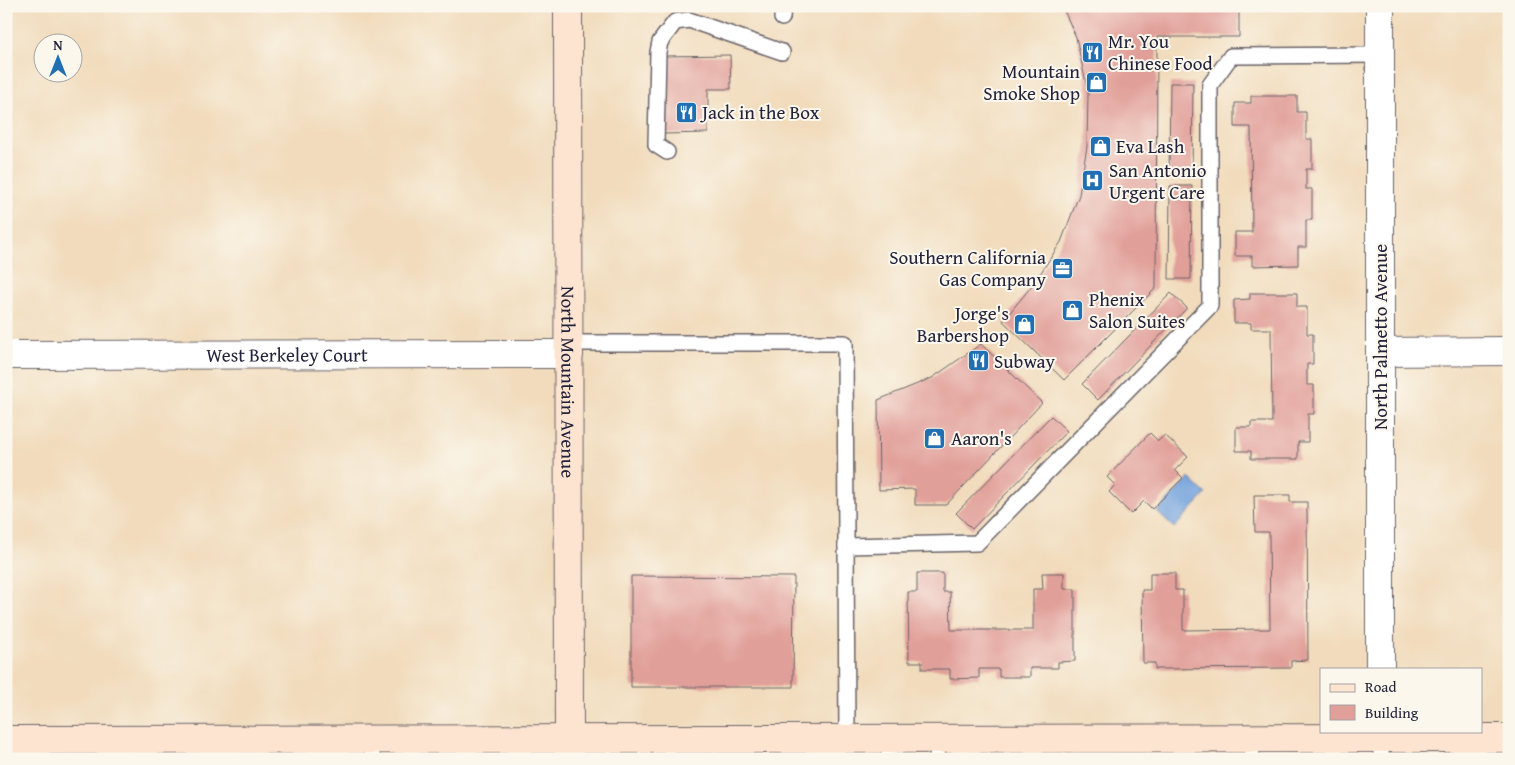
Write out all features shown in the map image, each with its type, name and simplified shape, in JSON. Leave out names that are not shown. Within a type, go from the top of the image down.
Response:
[{"type":"street","name":"North Mountain Avenue","points":[[568,6],[569,748]]},
{"type":"street","name":"North Palmetto Avenue","points":[[1380,6],[1380,668]]},
{"type":"street","name":"West Berkeley Court","points":[[6,355],[569,349]]},
{"type":"street","points":[[1380,352],[1509,351]]},
{"type":"street","points":[[6,740],[321,749],[836,745],[889,748],[1252,748],[1509,738]]},
{"type":"lane","points":[[667,152],[656,145],[658,52],[660,42],[675,22],[689,20],[782,52]]},
{"type":"lane","points":[[846,546],[977,543],[1210,306],[1210,85],[1231,56],[1380,55]]},
{"type":"lane","points":[[569,349],[845,343],[846,546],[836,745]]},
{"type":"water","points":[[1189,478],[1206,494],[1174,528],[1157,512]]},
{"type":"building","points":[[1062,6],[1239,6],[1239,37],[1157,37],[1156,288],[1064,380],[1003,321],[1034,283],[1061,242],[1079,195],[1087,146],[1088,92],[1076,37]]},
{"type":"building","name":"Jack in the Box","points":[[730,55],[731,89],[708,89],[708,133],[664,134],[663,56]]},
{"type":"building","points":[[1170,83],[1193,83],[1192,176],[1169,176]]},
{"type":"building","points":[[1251,96],[1297,96],[1297,112],[1306,112],[1306,139],[1312,139],[1312,169],[1306,169],[1306,189],[1312,189],[1312,220],[1306,220],[1306,247],[1298,247],[1298,265],[1252,266],[1252,256],[1235,256],[1235,232],[1252,232],[1251,127],[1235,127],[1235,103],[1251,103]]},
{"type":"building","points":[[1170,186],[1192,186],[1191,279],[1169,279]]},
{"type":"building","points":[[1171,293],[1187,308],[1098,400],[1082,384]]},
{"type":"building","points":[[1250,293],[1297,293],[1297,307],[1307,307],[1307,334],[1313,334],[1313,364],[1307,364],[1307,385],[1314,385],[1314,414],[1308,414],[1308,442],[1298,442],[1298,459],[1251,459],[1251,451],[1236,451],[1236,427],[1251,427],[1251,422],[1272,422],[1271,329],[1251,329],[1251,323],[1234,323],[1234,300],[1250,299]]},
{"type":"building","points":[[981,344],[1042,403],[946,505],[915,505],[915,489],[879,490],[878,400],[932,378]]},
{"type":"building","points":[[1051,416],[1067,431],[972,529],[956,513]]},
{"type":"building","points":[[1150,433],[1158,441],[1165,435],[1188,457],[1175,470],[1183,478],[1152,509],[1144,501],[1131,514],[1109,492],[1115,485],[1107,477]]},
{"type":"building","points":[[1254,495],[1290,495],[1290,502],[1307,502],[1308,660],[1291,661],[1291,668],[1155,669],[1155,663],[1143,663],[1142,590],[1150,590],[1150,573],[1175,573],[1175,590],[1183,590],[1183,630],[1270,629],[1269,532],[1255,532]]},
{"type":"building","points":[[917,573],[943,573],[943,592],[950,592],[951,630],[1033,630],[1033,589],[1043,589],[1042,573],[1064,573],[1064,589],[1075,589],[1075,661],[1058,662],[1058,668],[1030,668],[1030,677],[999,677],[999,669],[979,669],[979,678],[950,679],[950,669],[922,669],[922,662],[909,662],[908,592],[917,592]]},
{"type":"building","points":[[631,576],[794,577],[793,687],[631,687]]},
{"type":"place","name":"Mr. You Chinese Food","points":[[1092,52]]},
{"type":"place","name":"Mountain Smoke Shop","points":[[1096,82]]},
{"type":"place","name":"Jack in the Box","points":[[686,112]]},
{"type":"place","name":"Eva Lash","points":[[1100,146]]},
{"type":"place","name":"San Antonio Urgent Care","points":[[1093,181]]},
{"type":"place","name":"Southern California Gas Company","points":[[1062,268]]},
{"type":"place","name":"Phenix Salon Suites","points":[[1073,310]]},
{"type":"place","name":"Jorge's Barbershop","points":[[1025,324]]},
{"type":"place","name":"Subway","points":[[978,361]]},
{"type":"place","name":"Aaron's","points":[[935,438]]}]
